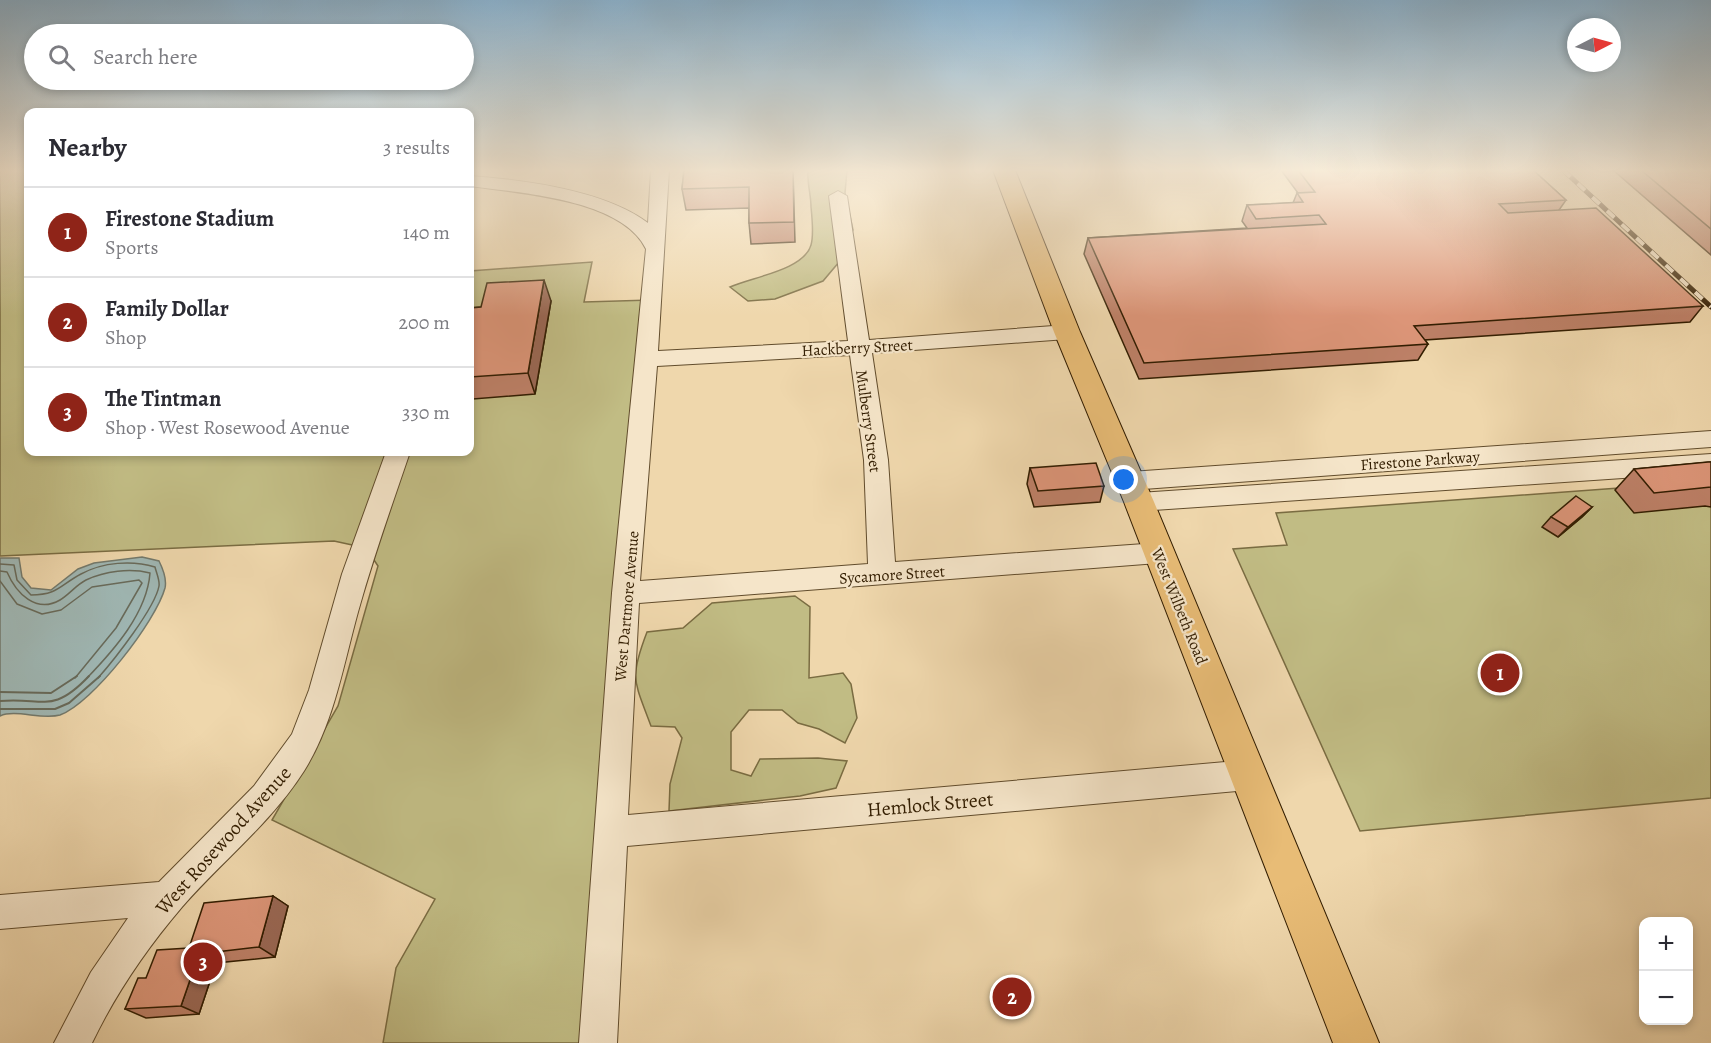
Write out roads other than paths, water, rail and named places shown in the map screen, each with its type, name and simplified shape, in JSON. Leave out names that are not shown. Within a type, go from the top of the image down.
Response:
[{"type":"main road","name":"West Wilbeth Road","points":[[1023,219],[1356,1043]]},
{"type":"street","points":[[627,219],[645,228],[653,238],[656,249]]},
{"type":"street","name":"West Dartmore Avenue","points":[[598,1043],[626,593],[658,219]]},
{"type":"street","name":"Mulberry Street","points":[[841,219],[876,460],[882,575]]},
{"type":"street","name":"Hackberry Street","points":[[646,359],[1067,332]]},
{"type":"street","name":"Firestone Parkway","points":[[1134,491],[1711,439]]},
{"type":"street","name":"West Rosewood Avenue","points":[[73,1043],[102,985],[168,898],[270,790],[293,761],[308,734],[322,696],[344,614],[397,456]]},
{"type":"street","name":"Firestone Parkway","points":[[1134,491],[1711,463]]},
{"type":"street","name":"Sycamore Street","points":[[626,593],[1158,553]]},
{"type":"street","name":"Hemlock Street","points":[[611,832],[1248,775]]},
{"type":"street","points":[[0,912],[168,898]]},
{"type":"water","points":[[142,557],[159,561],[165,578],[165,588],[137,640],[122,659],[89,695],[60,715],[6,714],[0,716],[0,558],[19,558],[22,577],[31,588],[51,590],[78,569],[94,563]]},
{"type":"railway","points":[[1616,219],[1711,307]]},
{"type":"place","name":"Firestone Stadium","points":[[1500,673]]},
{"type":"place","name":"The Tintman","points":[[203,962]]},
{"type":"place","name":"Family Dollar","points":[[1012,997]]}]
